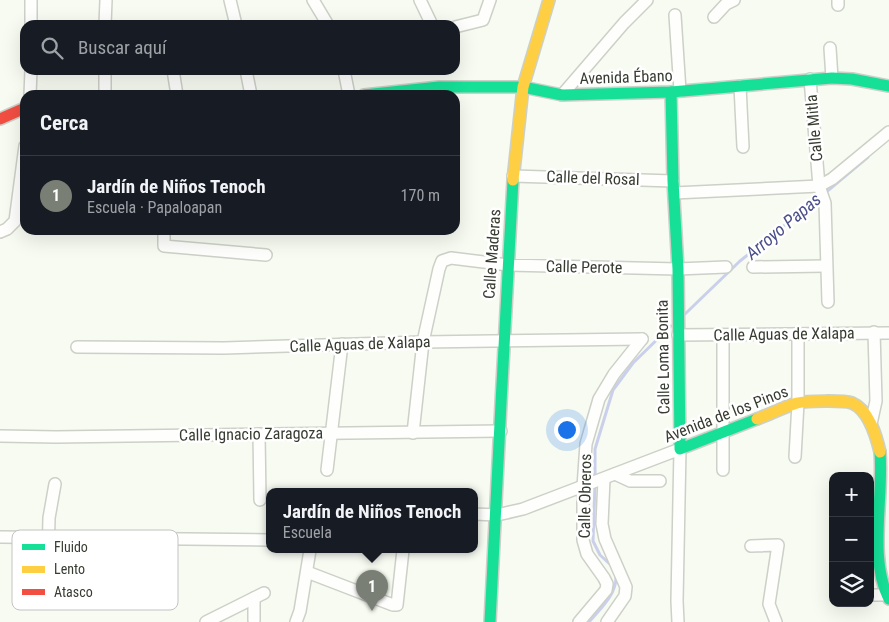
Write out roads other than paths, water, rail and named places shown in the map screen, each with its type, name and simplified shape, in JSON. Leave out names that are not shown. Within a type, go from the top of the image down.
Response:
[{"type":"street","points":[[31,0],[31,20]]},
{"type":"street","points":[[105,20],[106,0]]},
{"type":"street","points":[[230,0],[235,20]]},
{"type":"street","points":[[313,0],[325,20]]},
{"type":"street","points":[[420,0],[430,20]]},
{"type":"street","points":[[460,26],[483,20],[490,0]]},
{"type":"street","name":"Calle Maderas","points":[[490,622],[513,176],[523,87],[549,0]]},
{"type":"street","points":[[562,95],[624,23],[647,0]]},
{"type":"street","points":[[714,17],[726,4],[734,0]]},
{"type":"street","points":[[675,15],[676,92]]},
{"type":"street","points":[[830,48],[832,78]]},
{"type":"street","points":[[30,75],[30,90]]},
{"type":"street","points":[[105,75],[105,90]]},
{"type":"street","points":[[175,75],[176,90]]},
{"type":"street","points":[[247,75],[250,90]]},
{"type":"street","points":[[345,75],[348,90]]},
{"type":"street","name":"Avenida Ébano","points":[[411,90],[439,87],[523,87],[562,95],[676,92],[832,78],[852,79],[889,86]]},
{"type":"street","name":"Calle Mitla","points":[[810,79],[821,192],[828,302]]},
{"type":"street","points":[[740,86],[744,147]]},
{"type":"street","name":"Calle Loma Bonita","points":[[676,92],[673,181],[678,269],[680,449],[678,622]]},
{"type":"street","points":[[0,120],[20,110]]},
{"type":"street","points":[[674,193],[821,192],[832,179],[889,132]]},
{"type":"street","name":"Calle del Rosal","points":[[513,176],[673,181]]},
{"type":"street","points":[[0,232],[7,229],[15,221],[20,184]]},
{"type":"street","points":[[164,235],[164,246],[266,255]]},
{"type":"street","name":"Calle Perote","points":[[423,342],[438,268],[442,261],[452,258],[508,265],[678,269],[726,267]]},
{"type":"street","points":[[753,267],[826,266]]},
{"type":"street","points":[[871,424],[876,401],[874,332]]},
{"type":"street","name":"Calle Aguas de Xalapa","points":[[678,335],[889,333]]},
{"type":"street","points":[[724,335],[724,470]]},
{"type":"street","points":[[795,457],[798,403],[798,335]]},
{"type":"street","name":"Calle Aguas de Xalapa","points":[[77,347],[224,348],[423,342],[642,339]]},
{"type":"street","name":"Calle Obreros","points":[[607,622],[625,596],[626,587],[605,539],[598,481],[586,444],[599,398],[614,374],[642,339]]},
{"type":"street","points":[[413,433],[423,342]]},
{"type":"street","points":[[327,470],[342,344]]},
{"type":"street","name":"Avenida de los Pinos","points":[[478,514],[497,515],[523,509],[798,403],[838,400],[852,403],[863,412],[871,424],[885,454],[879,560],[881,578],[888,597]]},
{"type":"street","name":"Calle Ignacio Zaragoza","points":[[0,436],[56,437],[501,431]]},
{"type":"street","points":[[259,434],[260,500]]},
{"type":"street","points":[[598,481],[660,481]]},
{"type":"street","name":"Calle Obreros","points":[[579,622],[606,590],[604,578],[587,554],[583,540],[598,481]]},
{"type":"street","points":[[49,530],[49,518],[55,484]]},
{"type":"street","points":[[178,539],[266,540]]},
{"type":"street","points":[[751,546],[778,545],[769,604],[776,622]]},
{"type":"street","points":[[296,622],[300,611],[309,553]]},
{"type":"street","points":[[307,572],[397,605],[403,553]]},
{"type":"street","points":[[206,622],[259,595],[254,620]]},
{"type":"street","points":[[874,595],[888,597]]},
{"type":"waterway","name":"Arroyo Papas","points":[[825,193],[868,157]]},
{"type":"waterway","name":"Arroyo Papas","points":[[685,314],[740,261],[820,197]]},
{"type":"waterway","name":"Arroyo Papas","points":[[595,478],[595,449],[613,390],[633,363],[671,326]]},
{"type":"waterway","name":"Arroyo Papas","points":[[595,484],[593,541],[600,555],[612,566]]},
{"type":"waterway","name":"Arroyo Papas","points":[[589,622],[611,595],[616,583],[616,576]]},
{"type":"place","name":"Jardín de Niños Tenoch","points":[[372,611]]}]
